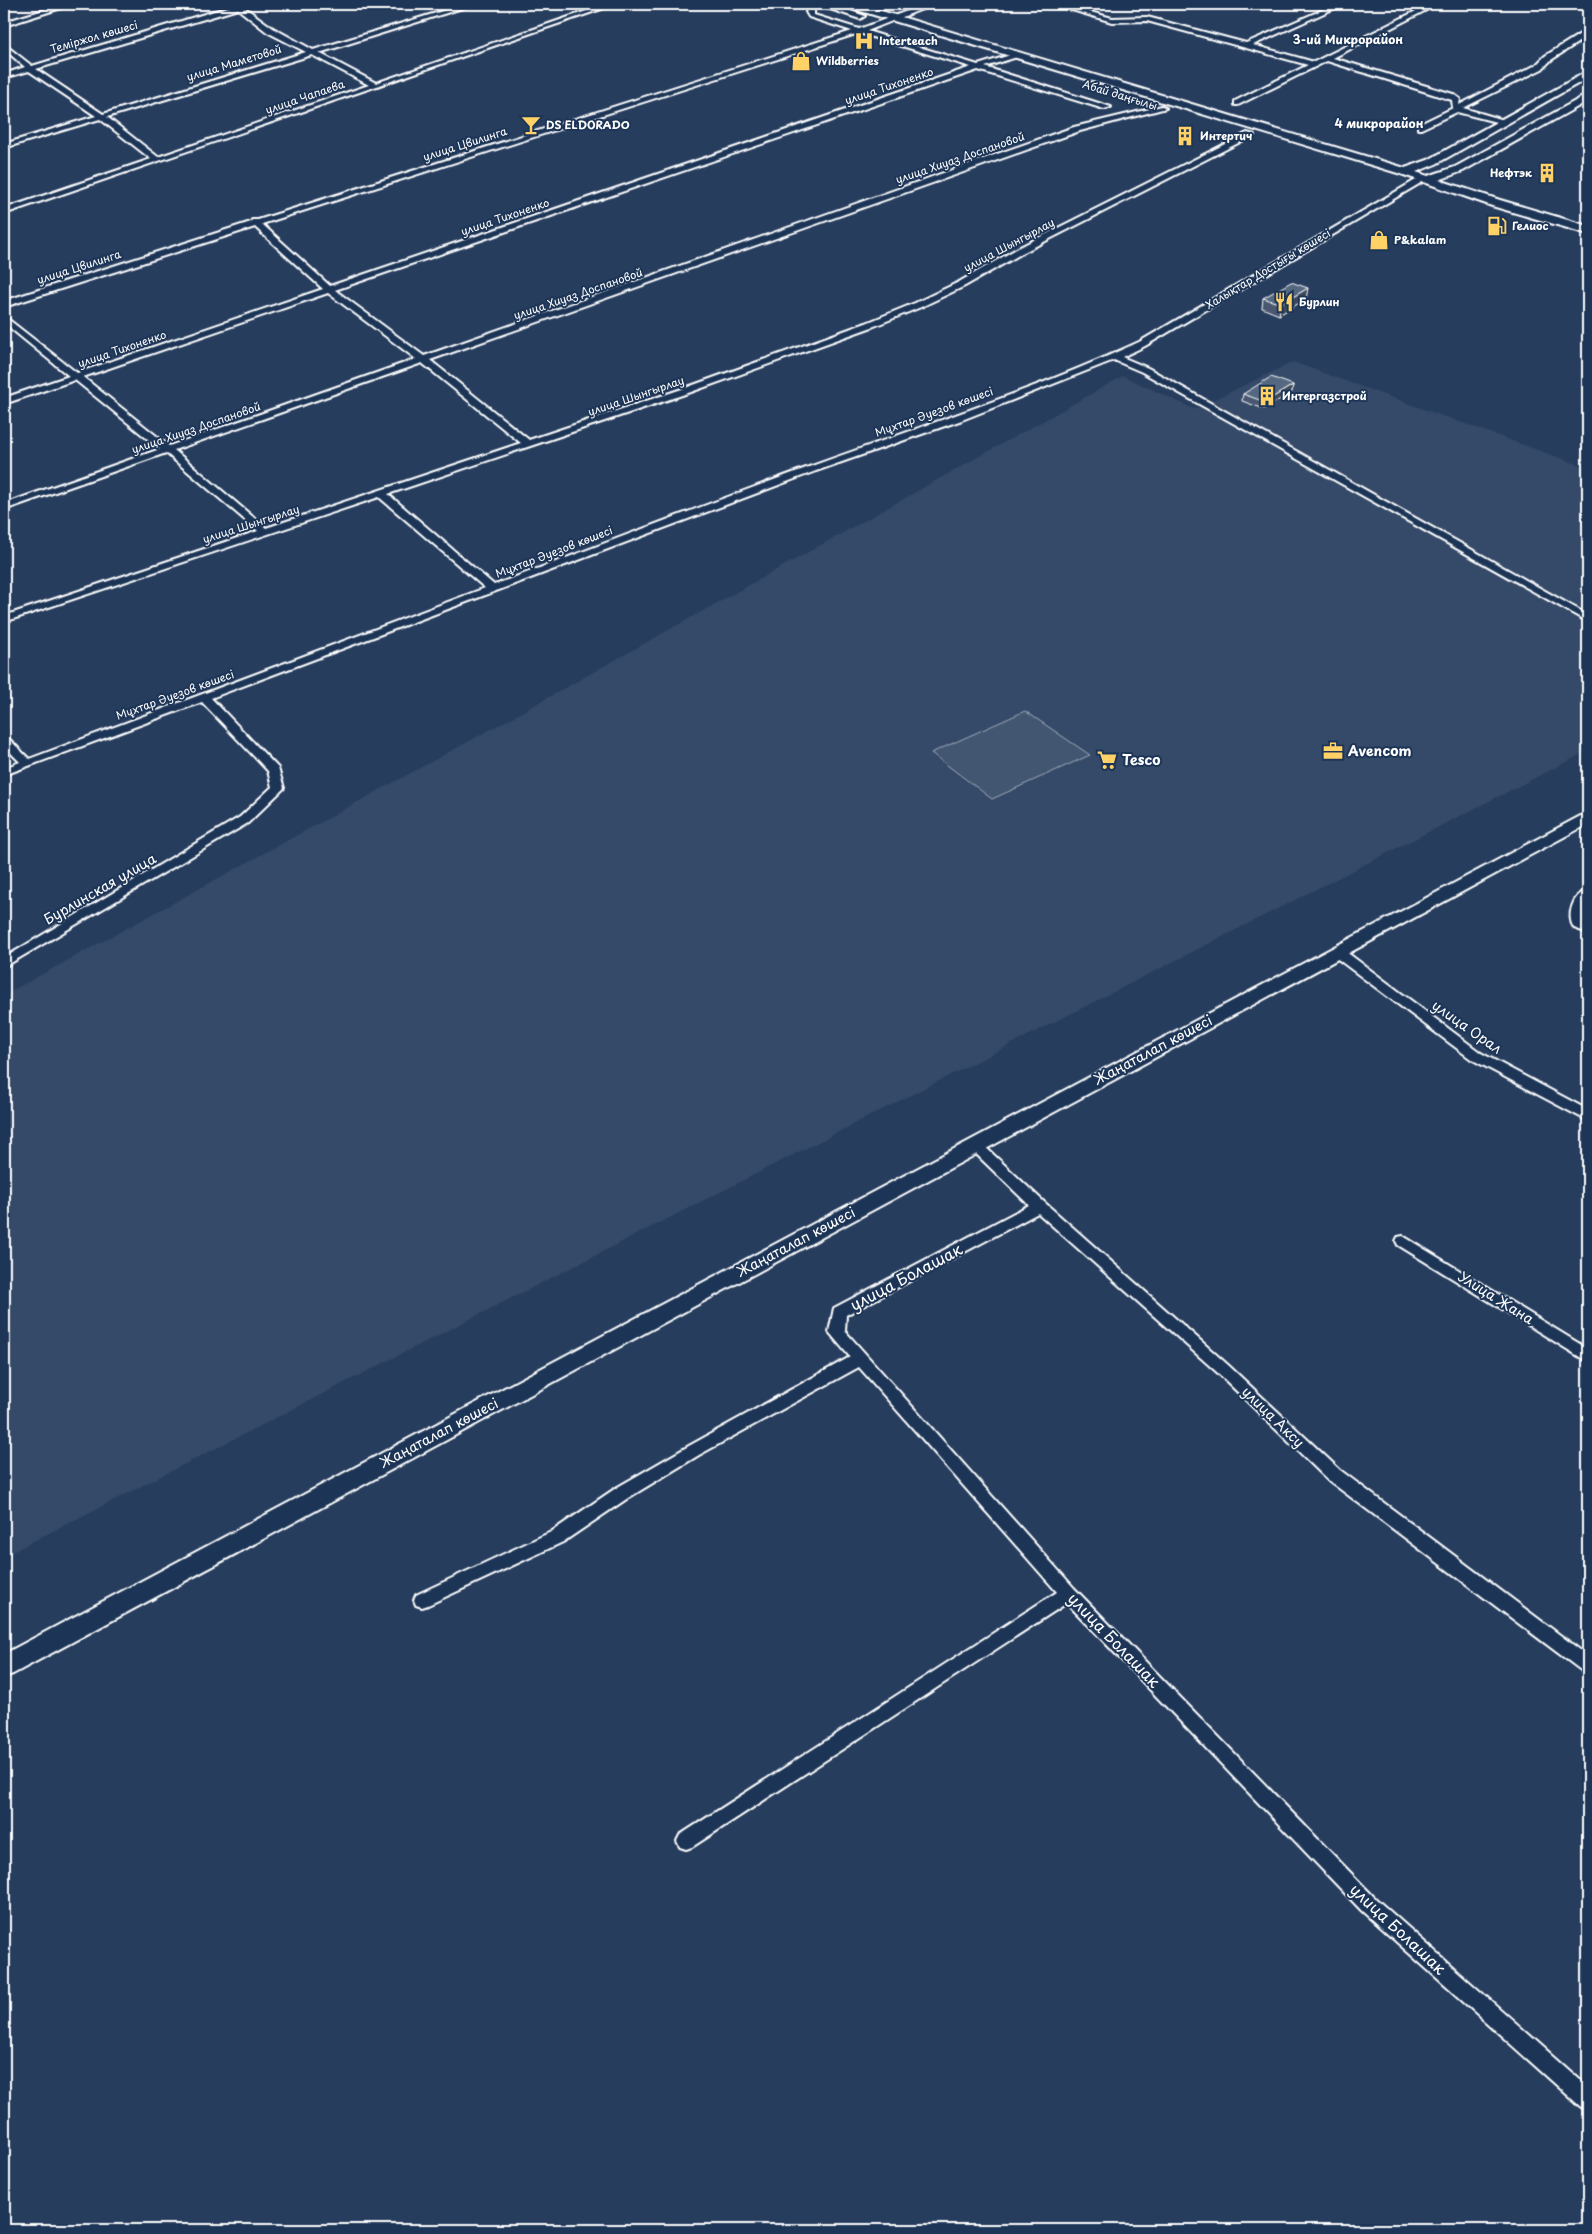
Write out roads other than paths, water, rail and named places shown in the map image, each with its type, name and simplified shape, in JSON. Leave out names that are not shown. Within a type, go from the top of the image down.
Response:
[{"type":"main road","name":"Абай даңғылы","points":[[821,4],[1385,176],[1424,179]]},
{"type":"main road","name":"Абай даңғылы","points":[[848,4],[1424,179]]},
{"type":"main road","points":[[1405,172],[1432,162],[1588,74]]},
{"type":"main road","name":"Халықтар Достығы көшесі","points":[[1424,179],[1459,170],[1588,97]]},
{"type":"main road","points":[[1424,179],[1496,204],[1588,230]]},
{"type":"main road","name":"Жаңаталап көшесі","points":[[4,1666],[1588,817]]},
{"type":"street","points":[[4,24],[71,4]]},
{"type":"street","name":"Теміржол көшесі","points":[[4,76],[248,4]]},
{"type":"street","name":"улица Маметовой","points":[[4,146],[472,4]]},
{"type":"street","name":"улица Чапаева","points":[[4,212],[614,4]]},
{"type":"street","points":[[821,4],[811,8],[809,12],[811,16],[1107,107]]},
{"type":"street","name":"улица Цвилинга","points":[[4,304],[255,222],[884,23],[932,4]]},
{"type":"street","points":[[1055,4],[1112,20],[1147,19],[1314,64]]},
{"type":"street","points":[[1248,46],[1340,4]]},
{"type":"street","points":[[1238,103],[1435,4]]},
{"type":"street","points":[[238,6],[270,30],[376,85]]},
{"type":"street","points":[[1421,127],[1539,66],[1588,32]]},
{"type":"street","points":[[4,46],[30,68],[101,116],[157,160]]},
{"type":"street","name":"улица Тихоненко","points":[[4,401],[1014,55]]},
{"type":"street","points":[[1327,59],[1456,99],[1457,109]]},
{"type":"street","name":"улица Хиуаз Доспановой","points":[[4,506],[168,450],[1077,129],[1162,108]]},
{"type":"street","points":[[1457,109],[1501,122]]},
{"type":"street","name":"улица Шынгырлау","points":[[4,619],[688,390],[869,325],[962,284],[1023,249],[1250,135]]},
{"type":"street","name":"Халықтар Достығы көшесі","points":[[1114,357],[1142,344],[1424,179]]},
{"type":"street","points":[[255,222],[330,290],[424,360],[528,444]]},
{"type":"street","points":[[4,319],[168,450],[264,531]]},
{"type":"street","points":[[1114,357],[1145,370],[1588,619]]},
{"type":"street","name":"Мұхтар Әуезов көшесі","points":[[4,772],[804,472],[959,418],[1114,357]]},
{"type":"street","points":[[381,494],[492,589]]},
{"type":"street","name":"Бурлинская улица","points":[[4,963],[212,841],[244,820],[278,788],[274,770],[204,697]]},
{"type":"street","points":[[4,740],[27,763]]},
{"type":"street","points":[[1583,927],[1576,910],[1583,898],[1588,894]]},
{"type":"street","name":"улица Орал","points":[[1336,951],[1476,1056],[1588,1116]]},
{"type":"street","name":"улица Аксу","points":[[976,1146],[1039,1206],[1223,1369],[1334,1475],[1588,1666]]},
{"type":"street","name":"улица Болашак","points":[[1039,1206],[839,1312],[837,1332],[1068,1593],[1369,1905],[1588,2100]]},
{"type":"street","name":"Улица Жана","points":[[1403,1241],[1588,1356]]},
{"type":"street","points":[[422,1600],[557,1537],[622,1493],[669,1465],[860,1359]]},
{"type":"street","points":[[686,1840],[1068,1593]]},
{"type":"place","name":"Interteach","points":[[864,41]]},
{"type":"place","name":"Wildberries","points":[[801,61]]},
{"type":"place","name":"DS ELDORADO","points":[[531,125]]},
{"type":"place","name":"Интертич","points":[[1185,136]]},
{"type":"place","name":"Нефтэк","points":[[1547,173]]},
{"type":"place","name":"Гелиос","points":[[1497,226]]},
{"type":"place","name":"P&kalam","points":[[1379,240]]},
{"type":"place","name":"Бурлин","points":[[1284,302]]},
{"type":"place","name":"Интергазстрой","points":[[1267,396]]},
{"type":"place","name":"Avencom","points":[[1333,751]]},
{"type":"place","name":"Tesco","points":[[1107,760]]},
{"type":"district","name":"3-ий Микрорайон","points":[[1348,40]]},
{"type":"district","name":"4 микрорайон","points":[[1379,124]]}]
